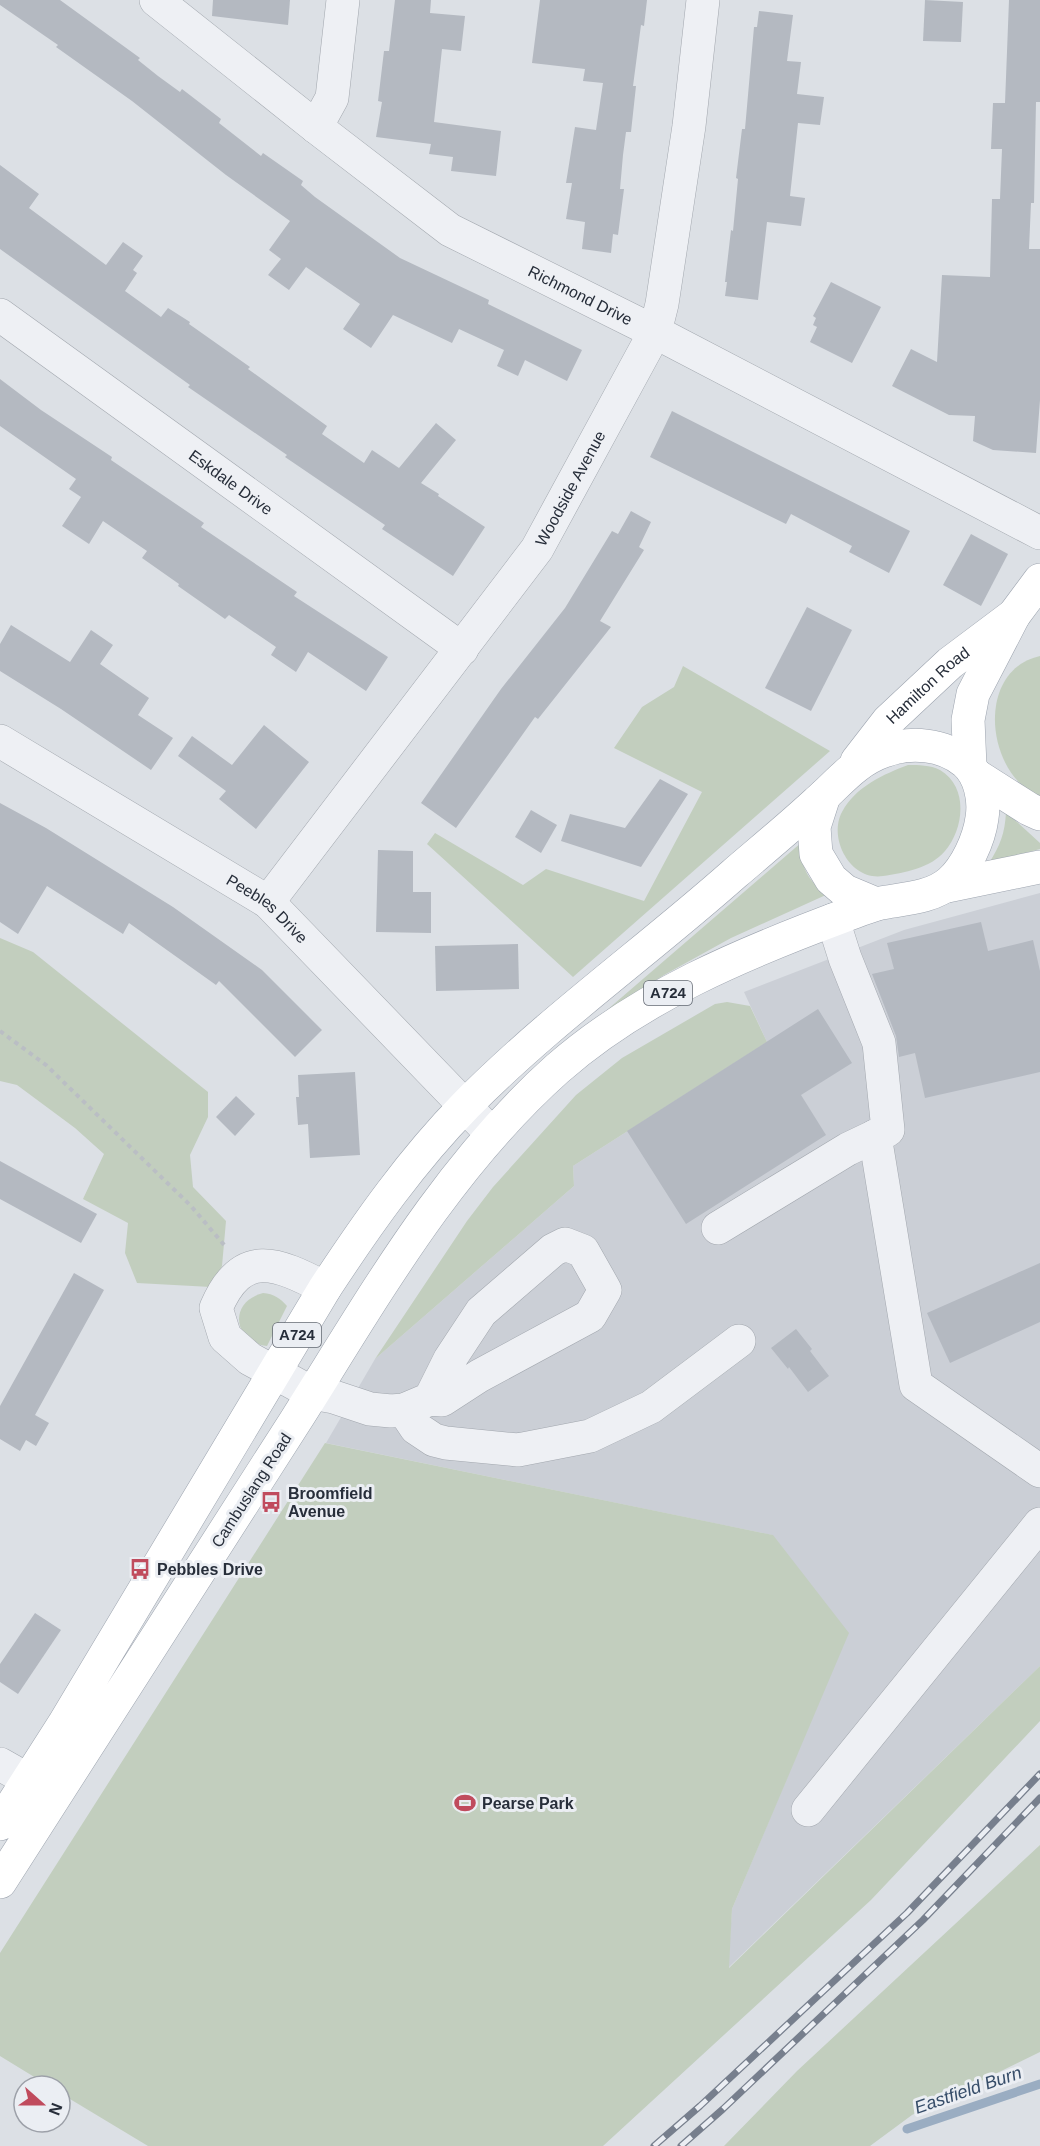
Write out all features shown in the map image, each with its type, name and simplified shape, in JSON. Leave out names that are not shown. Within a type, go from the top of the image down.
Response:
[{"type":"main road","name":"Hamilton Road","points":[[974,771],[968,720],[973,694],[1014,615],[1040,580]]},
{"type":"main road","name":"Hamilton Road","points":[[852,767],[888,721],[950,663],[1014,615]]},
{"type":"main road","points":[[1040,814],[1029,809],[974,771],[954,754],[924,745],[884,751],[852,767],[824,796],[814,827],[816,854],[831,879],[845,891],[876,904],[925,895],[946,886],[1040,867]]},
{"type":"main road","points":[[946,886],[964,866],[982,822],[983,803],[974,771]]},
{"type":"main road","name":"A724","points":[[0,1824],[42,1788],[275,1372],[325,1288],[370,1220],[397,1185],[465,1106],[522,1052],[683,919],[824,796]]},
{"type":"main road","name":"A724","points":[[491,1133],[556,1070],[619,1021],[693,979],[752,952],[876,904]]},
{"type":"main road","name":"Cambuslang Road","points":[[0,1882],[42,1788],[312,1393],[432,1209],[491,1133]]},
{"type":"street","name":"Richmond Drive","points":[[156,0],[450,230],[655,332],[1040,533]]},
{"type":"street","points":[[316,127],[332,98],[343,0]]},
{"type":"street","name":"Woodside Avenue","points":[[268,902],[537,549],[655,332],[662,304],[689,126],[703,0]]},
{"type":"street","name":"Eskdale Drive","points":[[0,315],[462,649]]},
{"type":"street","name":"Peebles Drive","points":[[0,741],[268,902],[491,1133]]},
{"type":"street","points":[[718,1228],[848,1149],[888,1130],[879,1043],[832,920]]},
{"type":"street","points":[[875,1136],[916,1384],[1040,1471]]},
{"type":"street","points":[[325,1288],[292,1271],[267,1265],[245,1270],[225,1287],[216,1308],[225,1337],[250,1359],[312,1393],[334,1397],[370,1409],[391,1411],[417,1404],[442,1400],[590,1316],[605,1290],[583,1251],[565,1244],[553,1250],[481,1312],[417,1404],[416,1428],[434,1440],[446,1443],[518,1450],[590,1436],[651,1407],[739,1341]]},
{"type":"street","points":[[808,1810],[1040,1524]]},
{"type":"street","points":[[0,1764],[42,1788]]},
{"type":"path","points":[[0,1031],[46,1065],[138,1154],[190,1206],[245,1270]]},
{"type":"shaded area","points":[[1040,893],[1040,1666],[728,1968],[732,1909],[848,1633],[772,1535],[326,1443],[375,1359],[574,1186],[573,1166],[767,1042],[744,992],[904,930]]},
{"type":"green space","points":[[1040,656],[1040,797],[1022,785],[1008,767],[999,746],[995,723],[997,701],[1005,681],[1019,665]]},
{"type":"green space","points":[[683,666],[830,751],[573,977],[427,844],[435,833],[523,885],[546,869],[644,901],[702,792],[614,748],[642,707],[674,687]]},
{"type":"green space","points":[[908,765],[932,767],[949,777],[959,797],[960,809],[956,831],[945,851],[925,866],[883,876],[871,876],[861,872],[845,856],[840,845],[838,822],[854,795],[880,777]]},
{"type":"green space","points":[[1006,812],[1040,843],[1040,849],[989,863],[1001,839]]},
{"type":"green space","points":[[802,842],[802,858],[806,872],[815,884],[828,894],[731,938],[664,975],[600,1016]]},
{"type":"green space","points":[[0,938],[33,952],[208,1092],[208,1117],[190,1155],[193,1187],[226,1221],[222,1266],[211,1287],[137,1283],[125,1253],[128,1223],[83,1199],[104,1154],[75,1128],[17,1085],[0,1081]]},
{"type":"green space","points":[[727,1002],[750,1006],[767,1042],[573,1166],[574,1186],[375,1359],[467,1221],[493,1187],[576,1095],[622,1058],[715,1004]]},
{"type":"green space","points":[[263,1293],[276,1297],[287,1306],[267,1346],[247,1337],[239,1321],[244,1305]]},
{"type":"green space","points":[[325,1443],[773,1535],[849,1633],[732,1909],[729,1968],[1040,1666],[1040,1721],[871,1900],[603,2146],[148,2146],[72,2100],[72,2074],[29,2074],[0,2056],[0,1953]]},
{"type":"green space","points":[[1040,1845],[1040,2052],[912,2115],[870,2146],[724,2146],[797,2071]]},
{"type":"building","points":[[0,0],[60,0],[140,58],[138,60],[158,76],[180,92],[182,89],[221,119],[219,123],[261,156],[263,153],[303,181],[301,185],[315,197],[400,258],[489,300],[488,304],[582,350],[567,381],[525,360],[518,376],[497,366],[504,350],[459,329],[452,343],[393,315],[371,348],[343,329],[360,304],[306,267],[289,290],[268,275],[281,259],[269,250],[290,221],[226,175],[132,101],[56,47],[58,45],[0,5]]},
{"type":"building","points":[[213,0],[290,0],[288,25],[212,16]]},
{"type":"building","points":[[395,0],[431,0],[430,13],[465,16],[461,51],[442,49],[434,122],[501,131],[496,176],[451,171],[453,157],[429,154],[431,144],[376,137],[382,102],[378,101],[384,51],[389,51]]},
{"type":"building","points":[[540,0],[647,0],[644,26],[641,25],[633,86],[636,86],[631,132],[626,132],[623,155],[620,189],[624,189],[618,235],[613,234],[611,253],[582,249],[585,222],[566,219],[572,183],[566,183],[575,127],[596,130],[603,83],[583,81],[585,69],[532,63]]},
{"type":"building","points":[[925,0],[963,2],[961,42],[923,41]]},
{"type":"building","points":[[1009,0],[1040,0],[1040,102],[1036,102],[1034,203],[1031,203],[1029,249],[1040,249],[1040,400],[1036,453],[993,450],[973,441],[975,416],[949,415],[892,386],[911,349],[937,362],[942,275],[990,277],[992,199],[1000,199],[1002,149],[991,149],[993,103],[1005,103]]},
{"type":"building","points":[[759,11],[793,15],[787,61],[801,62],[797,94],[824,97],[820,125],[798,123],[790,196],[805,198],[801,226],[767,222],[758,300],[725,296],[727,282],[725,282],[731,230],[733,231],[742,129],[745,129],[754,27],[757,27]]},
{"type":"building","points":[[0,165],[39,194],[29,208],[106,265],[123,242],[143,256],[133,270],[137,273],[125,291],[161,317],[168,308],[190,322],[189,324],[250,367],[248,369],[327,426],[322,434],[364,463],[372,450],[399,468],[436,423],[456,440],[421,483],[485,527],[453,576],[382,529],[385,525],[285,457],[287,455],[188,387],[190,385],[0,249]]},
{"type":"building","points":[[831,282],[881,307],[852,363],[810,342],[817,327],[813,325],[816,318],[813,316]]},
{"type":"building","points":[[0,379],[41,410],[112,457],[111,460],[204,523],[201,527],[297,592],[294,596],[388,657],[366,691],[308,652],[296,672],[271,655],[276,647],[229,615],[225,619],[178,586],[179,584],[142,558],[147,551],[103,521],[89,544],[62,526],[81,497],[69,489],[76,479],[0,426]]},
{"type":"building","points":[[672,411],[910,531],[889,573],[849,552],[852,546],[791,514],[786,524],[650,457]]},
{"type":"building","points":[[631,511],[651,522],[639,547],[644,550],[600,621],[611,627],[538,719],[535,717],[456,828],[421,803],[501,689],[565,608],[612,531],[618,534]]},
{"type":"building","points":[[971,534],[1008,554],[981,606],[943,585]]},
{"type":"building","points":[[807,607],[852,630],[811,711],[765,688]]},
{"type":"building","points":[[11,625],[70,662],[91,630],[113,645],[100,664],[149,698],[138,715],[173,738],[151,770],[0,671],[0,644]]},
{"type":"building","points":[[264,725],[309,762],[256,829],[219,799],[226,791],[178,756],[192,736],[232,765]]},
{"type":"building","points":[[660,779],[688,794],[641,867],[561,841],[570,814],[625,828]]},
{"type":"building","points":[[0,803],[46,828],[173,907],[262,970],[322,1030],[295,1057],[219,981],[216,985],[129,923],[123,934],[47,886],[18,934],[0,922]]},
{"type":"building","points":[[531,810],[557,825],[541,853],[515,837]]},
{"type":"building","points":[[378,850],[413,851],[413,892],[431,892],[431,933],[376,932]]},
{"type":"building","points":[[981,922],[988,951],[1033,940],[1040,971],[1040,1072],[925,1098],[915,1053],[899,1057],[896,1036],[872,974],[894,969],[887,943]]},
{"type":"building","points":[[518,944],[519,989],[436,991],[435,946]]},
{"type":"building","points":[[818,1009],[852,1063],[801,1095],[826,1135],[686,1224],[627,1131]]},
{"type":"building","points":[[355,1072],[360,1155],[310,1158],[308,1124],[298,1125],[296,1097],[299,1097],[298,1075]]},
{"type":"building","points":[[236,1096],[255,1114],[235,1136],[216,1117]]},
{"type":"building","points":[[0,1161],[97,1214],[81,1243],[0,1199]]},
{"type":"building","points":[[1040,1263],[1040,1322],[950,1363],[927,1313]]},
{"type":"building","points":[[74,1273],[104,1290],[35,1415],[49,1423],[36,1446],[26,1440],[20,1451],[0,1439],[0,1406]]},
{"type":"building","points":[[796,1329],[829,1376],[808,1392],[771,1348]]},
{"type":"building","points":[[35,1613],[61,1630],[18,1694],[0,1682],[0,1664]]},
{"type":"waterway","name":"Eastfield Burn","points":[[907,2129],[1040,2084]]},
{"type":"railway","points":[[654,2146],[907,1913],[1040,1774]]},
{"type":"railway","points":[[681,2146],[923,1920],[1040,1798]]},
{"type":"place","name":"Broomfield Avenue","points":[[271,1502]]},
{"type":"place","name":"Pebbles Drive","points":[[140,1569]]},
{"type":"place","name":"Pearse Park","points":[[465,1803]]}]
